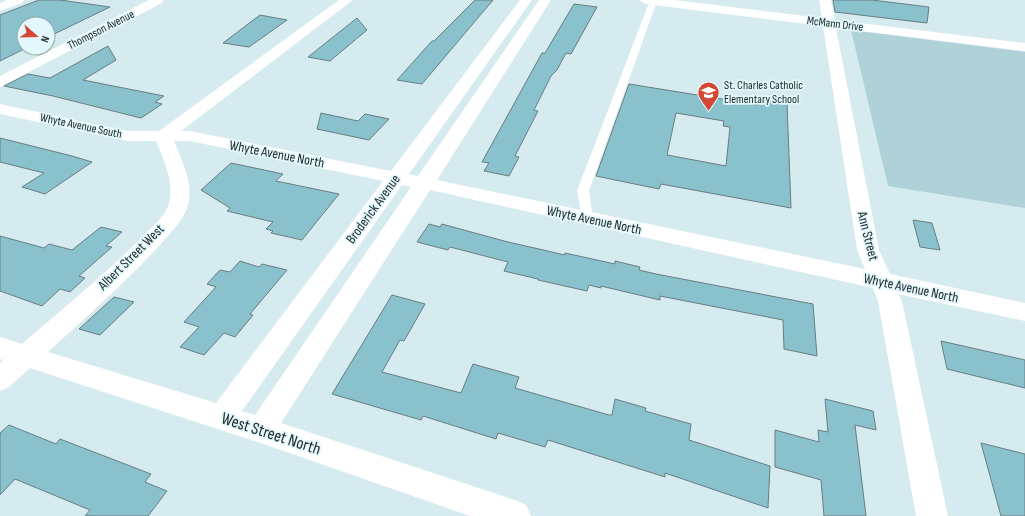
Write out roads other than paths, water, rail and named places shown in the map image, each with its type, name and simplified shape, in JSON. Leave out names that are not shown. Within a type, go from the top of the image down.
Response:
[{"type":"street","points":[[0,8],[18,0]]},
{"type":"street","name":"Thompson Avenue","points":[[0,82],[158,0]]},
{"type":"street","points":[[163,136],[347,0]]},
{"type":"street","name":"Broderick Avenue","points":[[221,418],[526,0]]},
{"type":"street","name":"Broderick Avenue","points":[[261,430],[545,0]]},
{"type":"street","name":"McMann Drive","points":[[649,0],[1025,47]]},
{"type":"street","name":"Ann Street","points":[[825,0],[868,250],[890,301],[932,516]]},
{"type":"street","name":"Whyte Avenue South","points":[[0,109],[127,136],[163,136]]},
{"type":"street","name":"Whyte Avenue North","points":[[163,136],[190,136],[423,183],[1025,312]]},
{"type":"street","name":"Albert Street West","points":[[0,379],[134,258],[165,225],[178,205],[179,182],[171,153],[163,136]]},
{"type":"street","name":"West Street North","points":[[0,348],[261,430],[516,516]]},
{"type":"lane","points":[[587,218],[583,191],[649,0]]},
{"type":"place","name":"St. Charles Catholic Elementary School","points":[[709,112]]}]
